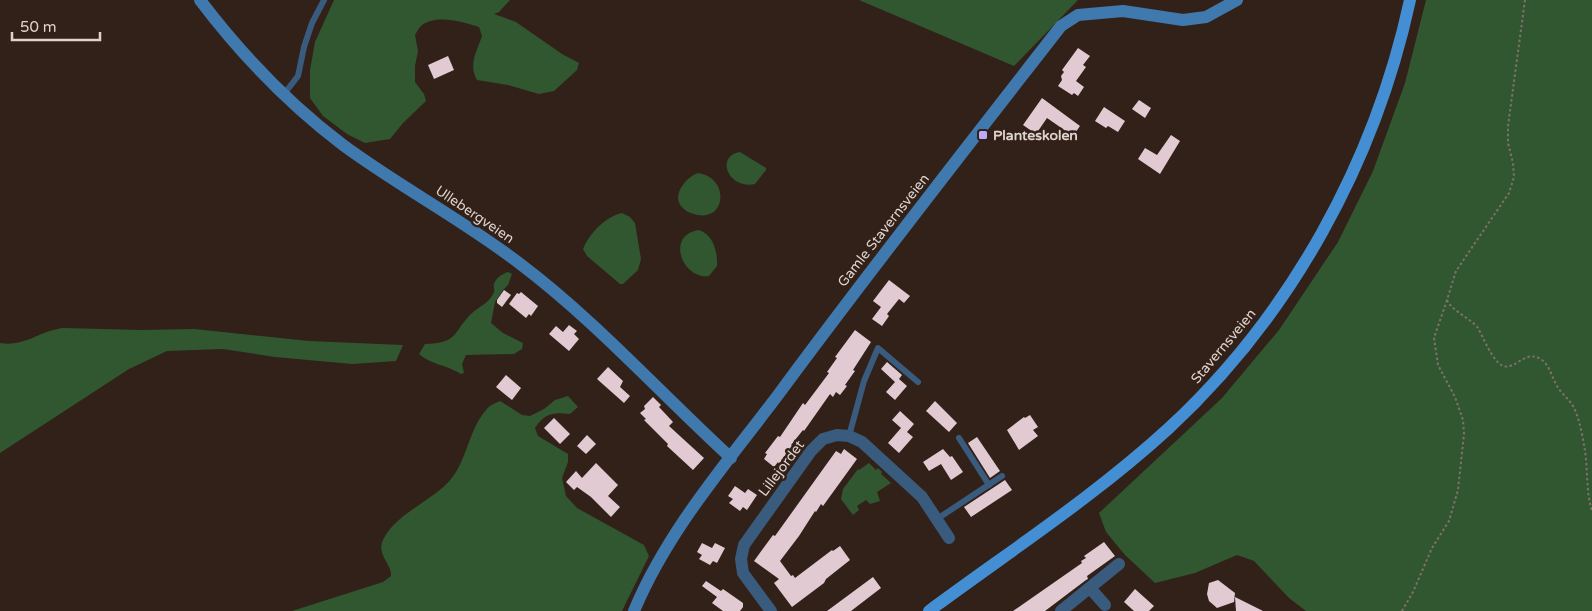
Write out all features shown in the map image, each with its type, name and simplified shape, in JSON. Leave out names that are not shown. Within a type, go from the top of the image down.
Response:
[{"type":"main road","name":"Stavernsveien","points":[[935,609],[1051,523],[1169,428],[1196,402],[1248,342],[1302,267],[1344,190],[1382,101],[1410,0]]},
{"type":"street","name":"Ullebergveien","points":[[200,0],[244,54],[284,94],[326,131],[349,150],[488,240],[540,279],[602,333],[731,458]]},
{"type":"street","name":"Gamle Stavernsveien","points":[[634,611],[652,574],[678,529],[874,265],[1061,26],[1078,15],[1122,11],[1183,20],[1206,17],[1237,0]]},
{"type":"street","name":"Lillejordet","points":[[771,611],[743,573],[740,559],[744,544],[811,451],[823,439],[837,435],[849,436]]},
{"type":"street","points":[[849,436],[862,442],[922,497],[949,538]]},
{"type":"street","points":[[1061,611],[1119,564]]},
{"type":"street","points":[[1090,588],[1105,605]]},
{"type":"lane","points":[[284,94],[298,76],[304,47],[312,23],[324,0]]},
{"type":"lane","points":[[849,436],[864,382],[878,348],[918,382]]},
{"type":"lane","points":[[959,438],[988,485]]},
{"type":"lane","points":[[937,519],[1002,476]]},
{"type":"path","points":[[1402,611],[1413,592],[1432,548],[1450,521],[1458,490],[1464,434],[1463,420],[1456,397],[1438,365],[1434,338],[1456,271],[1510,193],[1514,177],[1508,143],[1508,126],[1525,0]]},
{"type":"path","points":[[1447,300],[1449,305],[1464,315],[1476,327],[1496,360],[1502,366],[1510,366],[1524,358],[1533,356],[1542,360],[1549,369],[1558,387],[1570,400],[1575,411],[1585,451],[1589,501],[1592,511]]},
{"type":"green space","points":[[334,0],[510,0],[499,12],[494,14],[516,22],[562,54],[579,63],[577,70],[554,91],[539,94],[508,85],[477,80],[474,74],[473,63],[482,36],[479,27],[442,19],[428,22],[421,26],[415,35],[418,51],[415,66],[415,82],[424,94],[426,101],[403,123],[390,139],[365,143],[347,134],[323,116],[310,98],[310,70],[315,42]]},
{"type":"green space","points":[[859,0],[1078,0],[1014,66]]},
{"type":"green space","points":[[1426,0],[1592,0],[1592,611],[1306,611],[1289,598],[1254,561],[1237,555],[1195,573],[1155,583],[1125,555],[1106,532],[1099,513],[1222,398],[1279,330],[1338,242],[1373,171],[1405,83]]},
{"type":"green space","points":[[740,152],[766,168],[755,184],[746,185],[738,182],[728,172],[728,160],[732,155]]},
{"type":"green space","points":[[698,173],[709,177],[716,183],[720,191],[718,207],[713,213],[705,215],[687,212],[678,199],[680,189],[688,179]]},
{"type":"green space","points":[[622,213],[630,217],[635,223],[641,259],[638,270],[623,284],[620,284],[587,256],[583,249],[589,237],[604,222]]},
{"type":"green space","points":[[698,230],[711,239],[717,255],[717,266],[709,276],[700,275],[692,271],[685,265],[681,257],[680,248],[682,240],[688,234]]},
{"type":"green space","points":[[508,272],[512,274],[508,285],[495,302],[491,323],[503,333],[523,343],[522,349],[514,354],[466,355],[462,364],[464,373],[461,374],[428,360],[419,354],[425,344],[444,342],[454,336],[471,314],[490,299],[494,292],[496,280]]},
{"type":"green space","points":[[63,328],[194,329],[309,341],[403,345],[396,361],[352,364],[275,357],[223,349],[167,351],[129,369],[0,453],[0,343],[17,343]]},
{"type":"green space","points":[[568,396],[578,407],[570,414],[559,413],[546,416],[535,428],[538,436],[568,454],[568,462],[562,478],[566,496],[577,508],[644,545],[649,556],[622,611],[292,611],[383,582],[391,576],[381,550],[383,540],[389,530],[407,513],[447,484],[463,459],[481,416],[490,406],[500,401],[522,415],[530,416],[544,409],[555,400]]},
{"type":"green space","points":[[869,463],[876,470],[878,468],[882,472],[881,474],[891,483],[877,492],[880,501],[870,504],[866,500],[857,506],[859,510],[853,515],[841,499],[843,489],[858,469]]},
{"type":"building","points":[[1078,48],[1090,56],[1083,65],[1086,67],[1076,81],[1084,87],[1078,96],[1074,93],[1072,95],[1058,86],[1064,72],[1062,70]]},
{"type":"building","points":[[448,56],[454,70],[434,79],[428,65]]},
{"type":"building","points":[[1042,98],[1080,126],[1073,136],[1047,118],[1036,134],[1023,125]]},
{"type":"building","points":[[1139,100],[1151,108],[1145,118],[1132,109]]},
{"type":"building","points":[[1104,107],[1125,121],[1118,132],[1108,126],[1106,128],[1095,121]]},
{"type":"building","points":[[1171,135],[1180,141],[1160,174],[1138,159],[1145,148],[1157,155]]},
{"type":"building","points":[[889,280],[910,296],[904,303],[899,299],[887,314],[889,316],[882,326],[872,319],[881,307],[873,301]]},
{"type":"building","points":[[504,290],[511,295],[502,307],[497,303],[497,300]]},
{"type":"building","points":[[521,292],[538,306],[531,316],[529,314],[526,318],[509,304],[517,293]]},
{"type":"building","points":[[569,325],[577,331],[574,334],[579,339],[569,351],[549,334],[556,326],[563,332]]},
{"type":"building","points":[[855,330],[871,342],[853,370],[855,371],[845,385],[847,386],[840,395],[836,392],[833,397],[830,394],[779,464],[778,462],[774,467],[764,459],[767,454],[765,453],[778,436],[780,437],[803,403],[805,405],[829,373],[827,372],[837,358],[835,357]]},
{"type":"building","points":[[887,362],[902,375],[899,379],[907,386],[895,400],[886,392],[895,382],[881,369]]},
{"type":"building","points":[[608,367],[623,381],[620,387],[630,396],[624,403],[597,379]]},
{"type":"building","points":[[506,375],[521,388],[512,400],[496,387]]},
{"type":"building","points":[[653,397],[661,405],[659,407],[673,422],[669,426],[704,458],[693,470],[667,446],[668,444],[644,420],[646,419],[640,413]]},
{"type":"building","points":[[935,401],[957,423],[949,432],[926,411]]},
{"type":"building","points":[[900,411],[914,424],[907,432],[913,437],[899,453],[888,443],[901,428],[892,420]]},
{"type":"building","points":[[1030,415],[1038,427],[1033,430],[1038,436],[1019,450],[1007,430],[1024,417]]},
{"type":"building","points":[[554,418],[570,434],[560,444],[544,428]]},
{"type":"building","points":[[587,435],[596,444],[586,454],[577,446]]},
{"type":"building","points":[[977,437],[1000,471],[990,478],[968,443]]},
{"type":"building","points":[[844,449],[857,459],[823,506],[821,504],[815,511],[780,561],[791,576],[793,575],[795,578],[840,546],[850,560],[826,579],[824,583],[792,607],[774,583],[779,579],[754,561],[773,535],[775,536],[836,451],[841,454]]},
{"type":"building","points":[[943,449],[950,457],[952,456],[963,472],[951,480],[941,464],[929,471],[923,462]]},
{"type":"building","points":[[596,463],[618,485],[608,496],[620,507],[611,517],[591,497],[577,487],[574,490],[566,482],[576,471],[582,478]]},
{"type":"building","points":[[1005,480],[1012,490],[971,517],[964,507]]},
{"type":"building","points":[[735,486],[745,493],[748,489],[757,495],[747,510],[743,507],[740,511],[729,503],[733,499],[728,496]]},
{"type":"building","points":[[1104,542],[1115,556],[1087,576],[1088,579],[1045,611],[1013,611],[1082,563],[1081,561],[1086,558],[1084,556]]},
{"type":"building","points":[[702,543],[712,548],[715,543],[725,548],[717,563],[713,561],[710,565],[699,559],[702,555],[697,552]]},
{"type":"building","points":[[873,577],[881,588],[851,611],[827,611]]},
{"type":"building","points":[[1218,580],[1235,593],[1234,602],[1217,608],[1209,601],[1207,594],[1209,583]]},
{"type":"building","points":[[706,581],[721,591],[723,589],[743,603],[740,611],[723,611],[712,603],[717,597],[702,586]]},
{"type":"building","points":[[1135,589],[1154,606],[1149,611],[1134,611],[1124,602]]},
{"type":"building","points":[[1235,597],[1263,611],[1236,611]]},
{"type":"place","name":"Planteskolen","points":[[983,135]]}]
